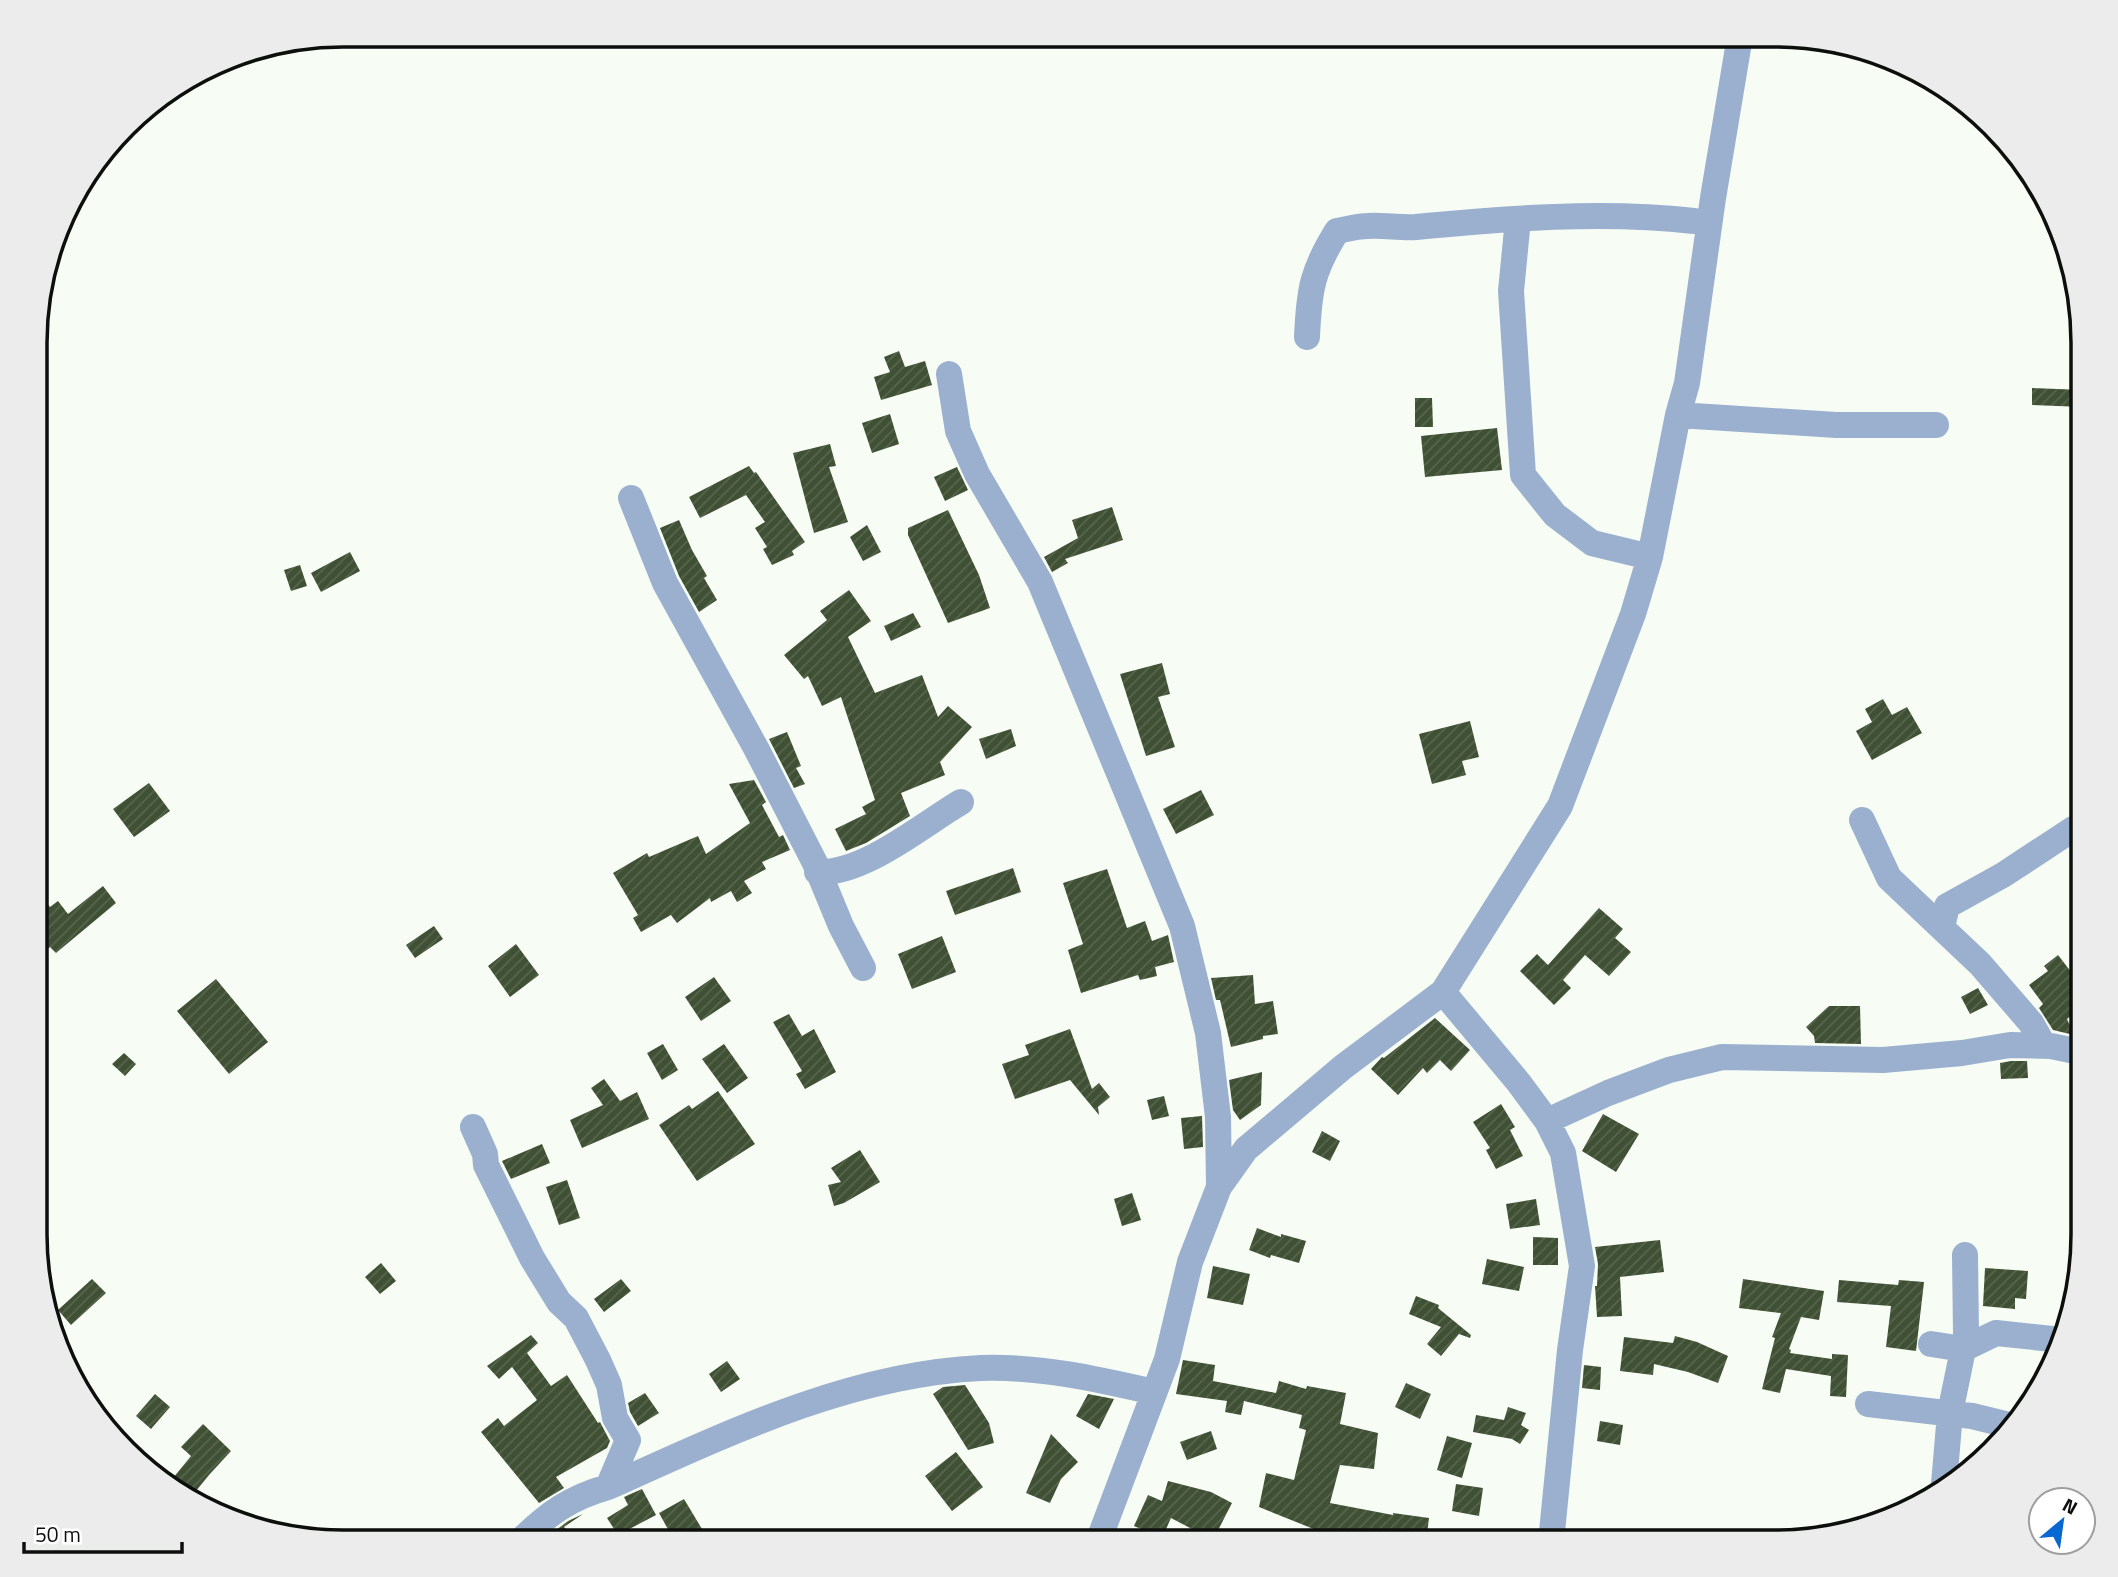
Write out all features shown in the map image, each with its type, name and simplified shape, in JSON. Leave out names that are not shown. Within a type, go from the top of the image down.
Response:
[{"type":"street","points":[[1102,1530],[1167,1359],[1190,1262],[1219,1187],[1246,1149],[1343,1066],[1443,992],[1560,806],[1633,614],[1650,557],[1678,415],[1687,383],[1713,198],[1738,47]]},
{"type":"street","points":[[1307,337],[1309,293],[1321,257],[1336,231],[1368,226],[1399,228],[1518,219],[1614,216],[1694,221]]},
{"type":"street","points":[[1518,219],[1511,291],[1522,475],[1555,515],[1592,543],[1650,557]]},
{"type":"street","points":[[949,374],[958,431],[977,474],[1040,582],[1182,926],[1208,1033],[1218,1117],[1219,1187]]},
{"type":"street","points":[[1678,415],[1836,425],[1936,425]]},
{"type":"street","points":[[631,498],[665,583],[757,750],[815,863],[863,968]]},
{"type":"street","points":[[817,872],[828,873],[874,855],[961,802]]},
{"type":"street","points":[[1862,820],[1889,878],[1980,964],[2031,1023],[2044,1046]]},
{"type":"street","points":[[1942,927],[1947,906],[2003,875],[2071,830]]},
{"type":"street","points":[[1443,992],[1519,1083],[1547,1121],[1563,1153],[1582,1266],[1570,1350],[1552,1530]]},
{"type":"street","points":[[1547,1121],[1608,1093],[1669,1070],[1722,1057],[1883,1060],[1962,1053],[2010,1045],[2071,1050]]},
{"type":"street","points":[[473,1126],[485,1154],[486,1166],[532,1258],[559,1302],[576,1318],[609,1385],[615,1418],[628,1440],[608,1487]]},
{"type":"street","points":[[1945,1476],[1950,1413],[1966,1335],[1965,1255]]},
{"type":"street","points":[[1930,1344],[1963,1349],[1996,1333],[2051,1339]]},
{"type":"street","points":[[531,1530],[547,1515],[585,1493],[608,1487],[739,1431],[830,1396],[866,1386],[940,1372],[983,1368],[1071,1373],[1154,1392]]},
{"type":"street","points":[[1868,1404],[1950,1413],[2001,1424]]},
{"type":"building","points":[[899,351],[905,367],[925,361],[932,385],[881,400],[874,377],[890,372],[884,357]]},
{"type":"building","points":[[2032,388],[2071,390],[2071,407],[2032,405]]},
{"type":"building","points":[[1415,398],[1432,398],[1433,427],[1415,427]]},
{"type":"building","points":[[890,414],[899,444],[872,453],[862,423]]},
{"type":"building","points":[[1497,428],[1502,470],[1425,477],[1421,436]]},
{"type":"building","points":[[830,444],[836,466],[829,467],[848,522],[814,533],[793,453]]},
{"type":"building","points":[[749,466],[805,542],[792,551],[794,555],[772,565],[763,549],[767,547],[755,528],[765,522],[746,495],[700,518],[689,497]]},
{"type":"building","points":[[957,467],[968,490],[945,501],[934,477]]},
{"type":"building","points":[[1112,507],[1123,540],[1065,559],[1068,563],[1052,572],[1044,557],[1078,538],[1072,520]]},
{"type":"building","points":[[948,510],[979,575],[990,608],[948,623],[908,535],[908,528]]},
{"type":"building","points":[[679,520],[707,576],[704,578],[717,600],[699,612],[679,576],[660,528]]},
{"type":"building","points":[[867,525],[881,552],[863,561],[850,537]]},
{"type":"building","points":[[350,552],[360,571],[321,592],[311,573]]},
{"type":"building","points":[[300,565],[307,586],[291,591],[284,570]]},
{"type":"building","points":[[849,590],[871,621],[848,637],[875,693],[922,675],[938,717],[948,706],[972,727],[940,762],[945,775],[901,793],[910,816],[866,843],[846,851],[835,829],[866,814],[862,807],[875,800],[841,697],[822,706],[808,676],[804,679],[784,655],[827,620],[820,611]]},
{"type":"building","points":[[913,613],[921,627],[891,641],[884,626]]},
{"type":"building","points":[[1162,663],[1170,694],[1158,697],[1175,747],[1146,756],[1120,674]]},
{"type":"building","points":[[1883,699],[1892,715],[1907,707],[1922,733],[1872,760],[1856,731],[1872,722],[1865,709]]},
{"type":"building","points":[[1470,721],[1479,757],[1462,761],[1466,775],[1432,784],[1419,734]]},
{"type":"building","points":[[1011,729],[1016,746],[986,759],[979,739]]},
{"type":"building","points":[[787,732],[801,766],[796,768],[805,784],[794,788],[769,739]]},
{"type":"building","points":[[754,780],[766,802],[762,805],[779,837],[783,835],[790,850],[762,862],[766,869],[744,881],[752,893],[737,902],[731,891],[711,902],[710,898],[677,923],[671,915],[641,932],[633,918],[638,915],[613,873],[647,853],[649,857],[698,836],[706,854],[750,823],[729,784]]},
{"type":"building","points":[[149,783],[170,811],[134,837],[113,809]]},
{"type":"building","points":[[1201,790],[1214,815],[1176,834],[1163,809]]},
{"type":"building","points":[[1013,868],[1021,892],[955,915],[946,891]]},
{"type":"building","points":[[1107,869],[1127,928],[1145,921],[1152,941],[1168,935],[1174,962],[1155,967],[1157,976],[1140,980],[1138,975],[1081,993],[1068,950],[1083,944],[1063,883]]},
{"type":"building","points":[[103,886],[116,903],[56,953],[50,947],[47,950],[47,903],[50,907],[58,901],[68,914]]},
{"type":"building","points":[[1599,908],[1623,929],[1615,938],[1631,952],[1609,976],[1585,955],[1563,980],[1571,988],[1554,1005],[1520,971],[1537,954],[1548,965]]},
{"type":"building","points":[[434,926],[443,939],[415,958],[406,945]]},
{"type":"building","points":[[942,936],[956,972],[912,989],[898,954]]},
{"type":"building","points":[[516,944],[539,975],[510,997],[488,966]]},
{"type":"building","points":[[2058,955],[2071,972],[2071,1016],[2067,1019],[2071,1034],[2053,1030],[2039,1008],[2043,1004],[2029,985],[2048,971],[2044,966]]},
{"type":"building","points":[[1253,975],[1255,1004],[1273,1001],[1278,1034],[1231,1047],[1220,1000],[1216,1000],[1211,978]]},
{"type":"building","points":[[714,977],[731,1001],[701,1021],[685,997]]},
{"type":"building","points":[[216,979],[268,1042],[229,1074],[177,1011]]},
{"type":"building","points":[[1978,988],[1988,1005],[1970,1014],[1961,997]]},
{"type":"building","points":[[1829,1006],[1860,1006],[1861,1044],[1815,1043],[1814,1036],[1806,1027]]},
{"type":"building","points":[[789,1014],[802,1036],[814,1029],[836,1072],[805,1089],[796,1074],[802,1071],[773,1022]]},
{"type":"building","points":[[1435,1018],[1470,1050],[1451,1071],[1440,1060],[1427,1073],[1423,1068],[1398,1095],[1371,1069],[1382,1057]]},
{"type":"building","points":[[1070,1029],[1092,1089],[1099,1083],[1110,1097],[1098,1107],[1099,1115],[1070,1080],[1015,1099],[1002,1064],[1029,1055],[1025,1045]]},
{"type":"building","points":[[663,1044],[678,1070],[662,1080],[647,1053]]},
{"type":"building","points":[[724,1044],[748,1078],[727,1093],[702,1059]]},
{"type":"building","points":[[124,1053],[136,1064],[125,1076],[112,1064]]},
{"type":"building","points":[[2027,1061],[2028,1078],[2001,1079],[2000,1063]]},
{"type":"building","points":[[1262,1072],[1261,1105],[1240,1120],[1233,1110],[1229,1080]]},
{"type":"building","points":[[604,1079],[620,1101],[637,1092],[649,1119],[582,1148],[570,1120],[603,1105],[591,1088]]},
{"type":"building","points":[[718,1091],[755,1144],[697,1181],[659,1125],[689,1105],[692,1109]]},
{"type":"building","points":[[1164,1096],[1169,1116],[1152,1120],[1147,1100]]},
{"type":"building","points":[[1501,1104],[1515,1127],[1510,1130],[1523,1156],[1496,1169],[1486,1150],[1490,1148],[1473,1122]]},
{"type":"building","points":[[1603,1114],[1639,1134],[1616,1172],[1582,1151]]},
{"type":"building","points":[[1202,1116],[1203,1147],[1184,1149],[1181,1118]]},
{"type":"building","points":[[1322,1131],[1340,1141],[1330,1161],[1312,1152]]},
{"type":"building","points":[[542,1144],[550,1163],[511,1179],[502,1161]]},
{"type":"building","points":[[860,1150],[880,1182],[834,1206],[828,1185],[841,1182],[831,1168]]},
{"type":"building","points":[[567,1180],[580,1218],[559,1225],[546,1187]]},
{"type":"building","points":[[1132,1193],[1141,1220],[1122,1226],[1114,1199]]},
{"type":"building","points":[[1536,1199],[1540,1225],[1510,1229],[1506,1204]]},
{"type":"building","points":[[1257,1228],[1281,1237],[1281,1234],[1306,1241],[1299,1263],[1271,1255],[1270,1258],[1249,1250]]},
{"type":"building","points":[[1533,1237],[1558,1238],[1558,1265],[1533,1265]]},
{"type":"building","points":[[1660,1240],[1664,1272],[1620,1277],[1622,1316],[1597,1317],[1595,1286],[1598,1264],[1595,1247]]},
{"type":"building","points":[[1487,1259],[1524,1267],[1519,1291],[1482,1284]]},
{"type":"building","points":[[381,1263],[396,1281],[380,1294],[365,1277]]},
{"type":"building","points":[[1213,1266],[1250,1274],[1243,1305],[1207,1298]]},
{"type":"building","points":[[1985,1268],[2028,1271],[2026,1299],[2015,1298],[2015,1309],[1983,1306]]},
{"type":"building","points":[[92,1279],[106,1293],[71,1325],[58,1310]]},
{"type":"building","points":[[621,1279],[631,1291],[604,1312],[594,1299]]},
{"type":"building","points":[[1743,1279],[1824,1291],[1819,1320],[1801,1317],[1789,1349],[1790,1353],[1832,1359],[1832,1354],[1848,1355],[1846,1397],[1830,1396],[1831,1376],[1786,1369],[1780,1393],[1762,1389],[1775,1338],[1772,1337],[1781,1313],[1739,1308]]},
{"type":"building","points":[[1839,1280],[1898,1285],[1899,1280],[1924,1282],[1916,1351],[1886,1347],[1891,1306],[1837,1302]]},
{"type":"building","points":[[1416,1296],[1439,1305],[1438,1308],[1471,1335],[1470,1338],[1459,1334],[1441,1356],[1427,1344],[1441,1327],[1409,1314]]},
{"type":"building","points":[[531,1335],[538,1343],[527,1353],[551,1386],[567,1375],[610,1441],[607,1448],[556,1477],[564,1488],[539,1503],[481,1432],[498,1418],[504,1426],[537,1400],[512,1367],[499,1379],[487,1366]]},
{"type":"building","points":[[1675,1336],[1697,1342],[1728,1356],[1718,1383],[1654,1364],[1653,1375],[1620,1371],[1624,1337],[1673,1343]]},
{"type":"building","points":[[1183,1360],[1215,1365],[1213,1381],[1276,1393],[1279,1381],[1306,1389],[1307,1386],[1346,1393],[1340,1424],[1378,1433],[1374,1469],[1340,1465],[1330,1503],[1393,1515],[1429,1518],[1428,1530],[1316,1530],[1259,1507],[1266,1473],[1294,1480],[1306,1430],[1299,1428],[1302,1415],[1244,1401],[1241,1415],[1225,1412],[1227,1401],[1176,1394]]},
{"type":"building","points":[[727,1361],[740,1379],[721,1392],[709,1374]]},
{"type":"building","points":[[1584,1365],[1601,1367],[1600,1390],[1582,1388]]},
{"type":"building","points":[[1406,1383],[1431,1394],[1420,1419],[1395,1407]]},
{"type":"building","points":[[965,1385],[989,1423],[994,1443],[968,1450],[933,1394],[943,1387]]},
{"type":"building","points":[[645,1393],[659,1413],[638,1426],[628,1403]]},
{"type":"building","points":[[155,1394],[170,1407],[151,1429],[136,1416]]},
{"type":"building","points":[[1088,1394],[1114,1399],[1099,1429],[1076,1416]]},
{"type":"building","points":[[1508,1407],[1526,1413],[1521,1425],[1529,1430],[1520,1444],[1512,1439],[1473,1432],[1476,1415],[1504,1420]]},
{"type":"building","points":[[1600,1421],[1623,1425],[1620,1445],[1597,1441]]},
{"type":"building","points":[[203,1424],[231,1451],[196,1491],[174,1476],[191,1456],[181,1447]]},
{"type":"building","points":[[1211,1431],[1217,1449],[1187,1460],[1180,1442]]},
{"type":"building","points":[[1051,1434],[1078,1462],[1061,1479],[1050,1503],[1026,1493]]},
{"type":"building","points":[[1447,1436],[1472,1443],[1462,1478],[1437,1470]]},
{"type":"building","points":[[956,1452],[983,1487],[952,1511],[925,1476]]},
{"type":"building","points":[[1168,1481],[1211,1492],[1232,1503],[1218,1530],[1194,1530],[1171,1518],[1166,1530],[1143,1530],[1134,1526],[1148,1495],[1162,1501]]},
{"type":"building","points":[[1456,1484],[1483,1488],[1479,1516],[1452,1511]]},
{"type":"building","points":[[642,1489],[656,1515],[628,1530],[615,1530],[607,1518],[628,1505],[624,1497]]},
{"type":"building","points":[[684,1499],[703,1530],[668,1530],[659,1513]]},
{"type":"building","points":[[583,1514],[564,1527],[567,1530],[556,1530]]}]
